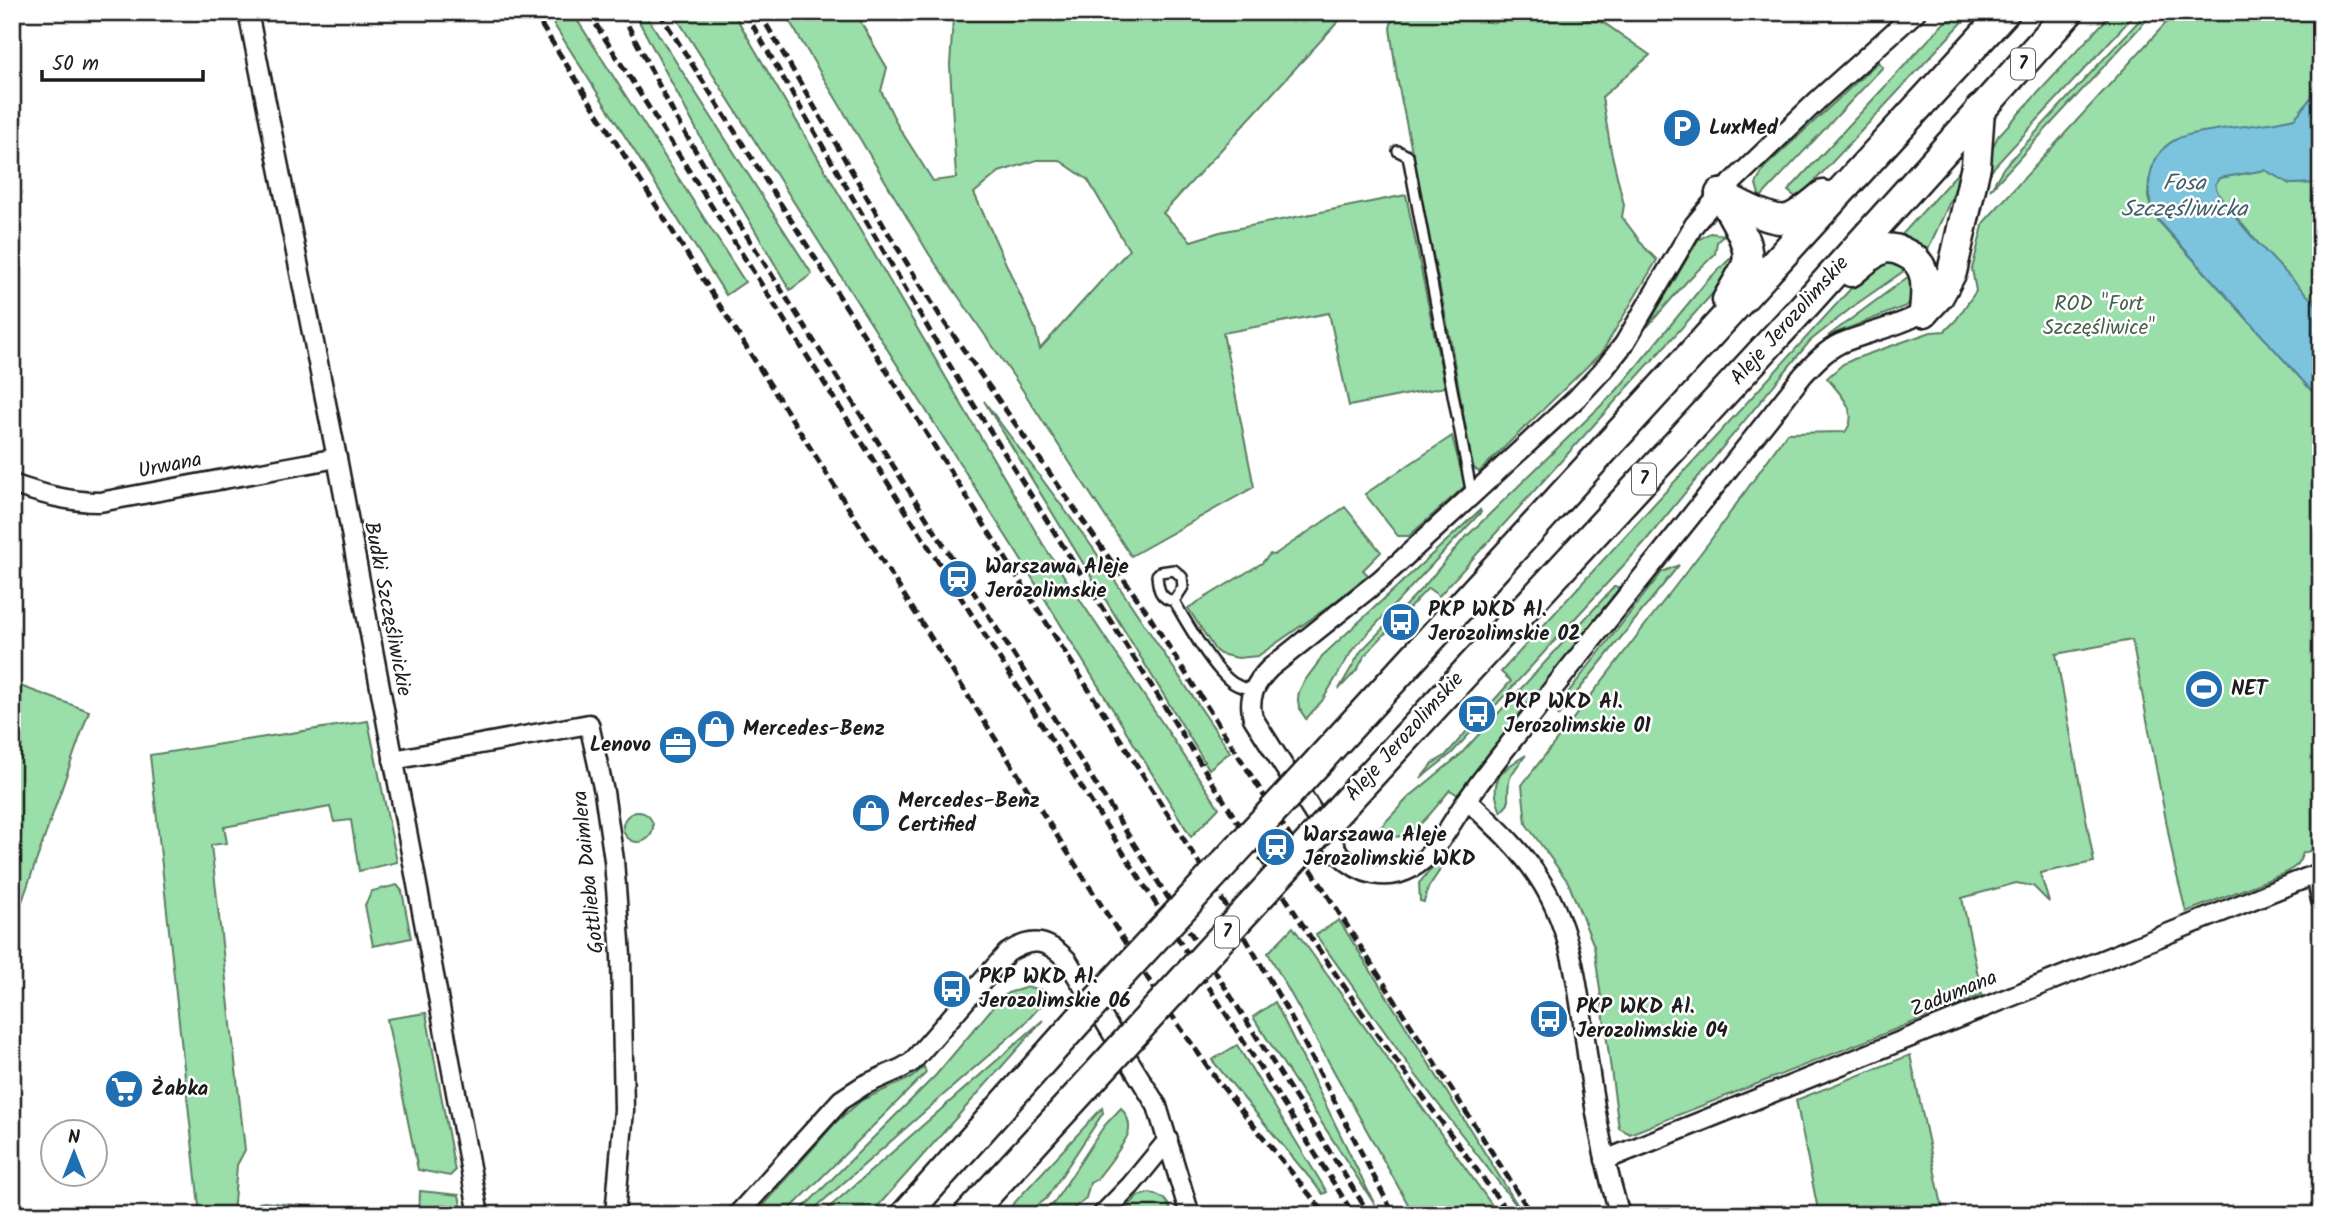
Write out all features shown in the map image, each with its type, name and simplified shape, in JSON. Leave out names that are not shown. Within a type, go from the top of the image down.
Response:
[{"type":"main road","name":"7","points":[[905,1215],[1079,1020],[2005,12]]},
{"type":"main road","name":"Aleje Jerozolimskie","points":[[968,1215],[1472,663],[1806,304],[1980,109],[2069,14]]},
{"type":"main road","points":[[1924,312],[1939,296],[1952,272],[1976,166],[1980,109]]},
{"type":"main road","points":[[1720,194],[1766,216],[1784,220],[1793,217],[1870,161]]},
{"type":"main road","points":[[1707,336],[1746,265],[1748,256],[1745,239],[1720,194]]},
{"type":"main road","points":[[1806,304],[1882,249],[1896,249],[1909,254],[1919,263],[1924,273],[1924,312]]},
{"type":"street","name":"Budki Szczęśliwickie","points":[[248,12],[337,458],[479,1215]]},
{"type":"street","points":[[1916,12],[1819,99],[1720,194],[1694,225],[1639,320],[1605,368],[1577,398],[1381,579],[1270,668],[1253,690],[1251,711],[1258,728],[1340,855],[1349,864],[1364,872],[1383,876],[1402,873],[1420,863],[1802,375],[1819,358],[1839,344],[1910,320],[1924,312]]},
{"type":"street","name":"Urwana","points":[[12,484],[79,502],[100,502],[337,458]]},
{"type":"street","name":"Gottlieba Daimlera","points":[[393,760],[589,724],[604,792],[614,860],[621,956],[624,1110],[615,1215]]},
{"type":"street","points":[[1467,800],[1528,863],[1549,894],[1564,929],[1577,985],[1605,1160],[1620,1215]]},
{"type":"street","points":[[2318,873],[2321,900]]},
{"type":"street","name":"Zadumana","points":[[1605,1160],[2089,971],[2318,873]]},
{"type":"street","points":[[737,1215],[841,1100],[864,1085],[912,1062],[1007,953],[1020,944],[1031,942],[1056,948],[1066,960],[1150,1093],[1157,1106],[1190,1215]]},
{"type":"street","points":[[1102,1215],[1168,1140]]},
{"type":"lane","points":[[1398,151],[1408,156],[1472,495]]},
{"type":"lane","points":[[1174,601],[1226,678],[1240,687],[1253,690]]},
{"type":"green space","points":[[546,12],[572,12],[745,282],[726,295]]},
{"type":"green space","points":[[634,12],[644,12],[812,274],[790,290],[702,140]]},
{"type":"green space","points":[[673,12],[733,12],[1044,546],[1219,808],[1191,837],[1018,555]]},
{"type":"green space","points":[[784,12],[855,12],[887,68],[881,91],[898,126],[933,181],[956,178],[950,65],[953,19],[973,13],[1013,20],[1023,12],[1347,12],[1163,213],[1191,241],[1220,232],[1406,195],[1445,387],[1349,406],[1329,313],[1223,333],[1254,487],[1131,556],[1016,380],[929,254]],"holes":[[[1037,160],[1059,160],[1088,180],[1129,250],[1040,349],[1035,328],[974,193],[999,172]]]},
{"type":"green space","points":[[1394,12],[1432,12],[1496,23],[1505,12],[1560,12],[1604,23],[1650,55],[1602,97],[1624,205],[1622,217],[1657,260],[1602,352],[1479,472],[1474,468],[1471,458],[1450,338],[1397,78],[1390,28]]},
{"type":"green space","points":[[1962,12],[1972,12],[1798,199],[1788,191],[1944,23]]},
{"type":"green space","points":[[2113,12],[2137,12],[1995,166],[1983,185],[1998,136]]},
{"type":"green space","points":[[2147,12],[2154,12],[1990,190],[2004,167]]},
{"type":"green space","name":"ROD \"Fort Szczęśliwice\"","points":[[2176,12],[2321,12],[2321,85],[2295,118],[2282,121],[2149,180],[2148,197],[2153,215],[2321,401],[2321,851],[2316,849],[2303,853],[2298,864],[2288,872],[2186,912],[2175,868],[2132,640],[2056,654],[2094,862],[2040,873],[2049,902],[2033,886],[2016,883],[1962,898],[1982,995],[1630,1134],[1619,1128],[1594,946],[1568,882],[1526,824],[1522,785],[1710,541],[1787,433],[1845,432],[1851,417],[1850,410],[1827,378],[1843,364],[1854,359],[1931,332],[1945,331],[1956,320],[1976,291],[1972,269],[1984,222]]},
{"type":"green space","points":[[1878,62],[1883,67],[1760,198],[1756,184],[1764,168]]},
{"type":"green space","points":[[1964,166],[1928,250],[1924,253],[1898,239]]},
{"type":"green space","points":[[2265,170],[2290,184],[2316,183],[2321,177],[2321,310],[2267,255],[2218,194],[2215,185],[2219,178]]},
{"type":"green space","points":[[1710,233],[1724,235],[1717,242],[1715,254],[1647,327],[1698,240]]},
{"type":"green space","points":[[1737,252],[1738,256],[1724,281],[1439,596],[1428,588],[1365,655],[1357,670],[1339,689],[1361,651],[1426,584],[1462,541],[1617,390],[1706,282]]},
{"type":"green space","points":[[1894,260],[1908,268],[1810,341],[1643,544],[1451,754],[1421,778],[1433,763],[1445,756],[1511,681],[1501,672],[1865,273],[1871,267]]},
{"type":"green space","points":[[1912,274],[1913,299],[1906,306],[1828,336]]},
{"type":"green space","points":[[984,401],[1093,548],[1230,752],[1209,769]]},
{"type":"green space","points":[[1452,436],[1465,486],[1409,536],[1398,536],[1365,494]]},
{"type":"green space","points":[[1345,507],[1381,552],[1363,570],[1368,575],[1331,605],[1258,656],[1238,658],[1220,654],[1215,650],[1188,608],[1262,563],[1270,554],[1274,555]]},
{"type":"green space","points":[[1480,510],[1353,649],[1322,701],[1306,719],[1300,709],[1299,693],[1322,656]]},
{"type":"green space","points":[[1679,565],[1558,716],[1567,694],[1662,572]]},
{"type":"green space","points":[[1614,587],[1620,587],[1458,795],[1450,790],[1409,833],[1399,837],[1388,836],[1378,830],[1408,798],[1460,755]]},
{"type":"green space","points":[[12,683],[89,711],[12,930]]},
{"type":"green space","points":[[368,721],[397,862],[359,871],[351,820],[334,822],[330,807],[224,827],[227,843],[211,845],[245,1150],[237,1165],[233,1215],[200,1215],[150,755]]},
{"type":"green space","points":[[1526,755],[1510,777],[1508,804],[1501,812],[1495,792],[1499,777],[1503,771]]},
{"type":"green space","points":[[638,812],[649,816],[653,827],[649,838],[638,842],[627,838],[623,827],[627,816]]},
{"type":"green space","points":[[1443,855],[1448,858],[1428,888],[1424,902],[1420,901],[1419,883]]},
{"type":"green space","points":[[397,885],[402,891],[411,938],[373,946],[365,905],[372,891]]},
{"type":"green space","points":[[1339,920],[1523,1214],[1415,1074],[1316,935]]},
{"type":"green space","points":[[1293,927],[1499,1215],[1414,1215],[1268,953]]},
{"type":"green space","points":[[1028,987],[1042,990],[1050,996],[1023,1025],[807,1215],[796,1215],[936,1075],[999,1000],[1008,993]]},
{"type":"green space","points":[[1275,1002],[1375,1205],[1253,1017]]},
{"type":"green space","points":[[426,1013],[455,1171],[450,1176],[418,1170],[387,1019]]},
{"type":"green space","points":[[1043,1020],[870,1215],[820,1215],[840,1198]]},
{"type":"green space","points":[[1237,1045],[1327,1192],[1323,1194],[1212,1060]]},
{"type":"green space","points":[[1910,1055],[1944,1215],[1819,1215],[1796,1100]]},
{"type":"green space","points":[[924,1067],[926,1073],[784,1215],[754,1215],[836,1122],[862,1100],[911,1078]]},
{"type":"green space","points":[[1102,1108],[1103,1113],[1046,1199],[1024,1215],[1003,1215]]},
{"type":"green space","points":[[1121,1108],[1128,1121],[1128,1134],[1097,1179],[1090,1183],[1086,1198],[1066,1215],[1038,1215],[1053,1204],[1104,1126]]},
{"type":"green space","points":[[420,1191],[459,1195],[463,1215],[419,1215]]},
{"type":"green space","points":[[1150,1193],[1165,1200],[1172,1215],[1120,1215],[1138,1196]]},
{"type":"green space","points":[[264,1202],[331,1209],[330,1215],[255,1215],[254,1208]]},
{"type":"water","name":"Fosa Szczęśliwicka","points":[[2321,85],[2321,177],[2316,183],[2290,184],[2265,170],[2219,178],[2215,185],[2234,216],[2321,310],[2321,401],[2153,214],[2149,182],[2160,153],[2177,139],[2197,133],[2295,118]]},
{"type":"railway","points":[[533,12],[1166,1007],[1217,1080],[1326,1215]]},
{"type":"railway","points":[[588,12],[1354,1215]]},
{"type":"railway","points":[[621,12],[676,118],[733,214],[1370,1215]]},
{"type":"railway","points":[[659,12],[1240,928],[1289,1014],[1394,1215]]},
{"type":"railway","points":[[745,12],[960,383],[1311,938],[1376,1033],[1510,1215]]},
{"type":"railway","points":[[759,12],[885,228],[942,319],[1146,611],[1532,1215]]},
{"type":"place","name":"LuxMed","points":[[1682,128]]},
{"type":"place","name":"Warszawa Aleje Jerozolimskie","points":[[958,579]]},
{"type":"place","name":"PKP WKD Al. Jerozolimskie 02","points":[[1401,622]]},
{"type":"place","name":"NET","points":[[2204,689]]},
{"type":"place","name":"PKP WKD Al. Jerozolimskie 01","points":[[1477,714]]},
{"type":"place","name":"Mercedes-Benz","points":[[716,729]]},
{"type":"place","name":"Lenovo","points":[[678,745]]},
{"type":"place","name":"Mercedes-Benz Certified","points":[[871,813]]},
{"type":"place","name":"Warszawa Aleje Jerozolimskie WKD","points":[[1276,847]]},
{"type":"place","name":"PKP WKD Al. Jerozolimskie 06","points":[[952,989]]},
{"type":"place","name":"PKP WKD Al. Jerozolimskie 04","points":[[1549,1019]]},
{"type":"place","name":"Żabka","points":[[124,1089]]}]
